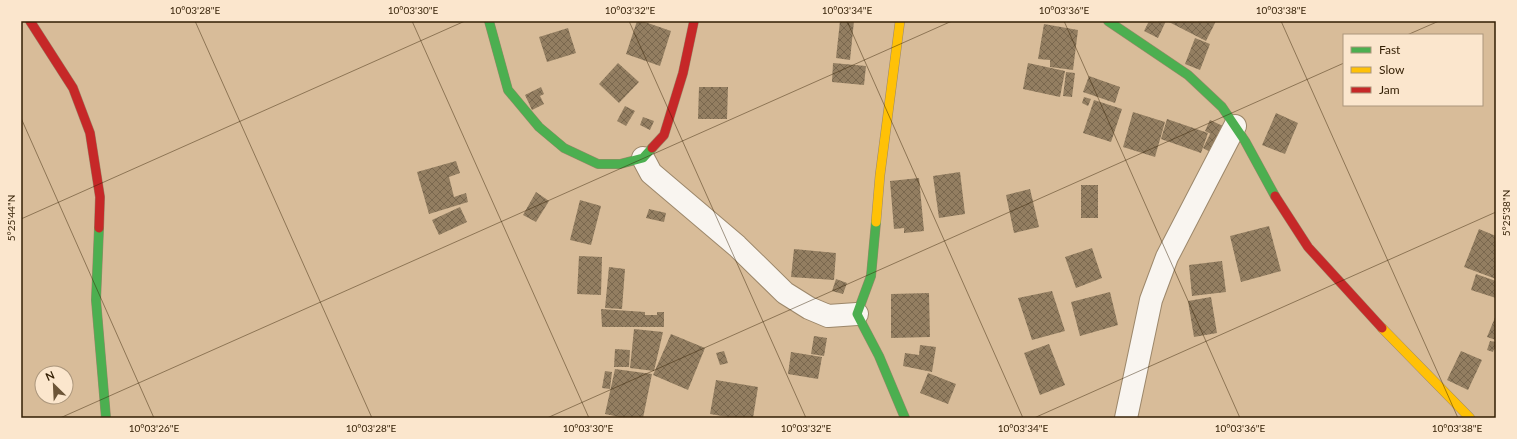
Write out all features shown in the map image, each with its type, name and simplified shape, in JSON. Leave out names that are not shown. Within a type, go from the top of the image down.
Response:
[{"type":"street","points":[[30,21],[73,88],[90,133],[100,197],[99,255],[96,300],[106,418]]},
{"type":"street","points":[[489,21],[508,90],[539,128],[564,148],[598,164],[620,164],[643,158],[664,135],[684,73],[694,21]]},
{"type":"street","points":[[900,21],[880,175],[871,276],[857,314],[878,356],[905,418]]},
{"type":"street","points":[[1108,21],[1188,75],[1222,107],[1245,141],[1276,198],[1308,247],[1395,343],[1470,418]]},
{"type":"street","points":[[1126,418],[1151,300],[1167,257],[1235,126]]},
{"type":"street","points":[[643,158],[651,173],[732,241],[786,293],[809,308],[828,316],[857,314]]},
{"type":"building","points":[[637,21],[642,21],[671,31],[660,66],[626,54]]},
{"type":"building","points":[[840,21],[854,21],[850,60],[836,58]]},
{"type":"building","points":[[1149,21],[1166,21],[1158,38],[1144,31]]},
{"type":"building","points":[[1167,21],[1216,21],[1206,41]]},
{"type":"building","points":[[1044,24],[1078,30],[1073,70],[1050,67],[1050,60],[1038,59]]},
{"type":"building","points":[[568,28],[576,53],[547,62],[539,37]]},
{"type":"building","points":[[1195,38],[1210,44],[1200,70],[1185,64]]},
{"type":"building","points":[[618,63],[639,82],[619,103],[599,84]]},
{"type":"building","points":[[833,63],[866,66],[864,85],[832,82]]},
{"type":"building","points":[[1028,63],[1065,71],[1060,97],[1023,89]]},
{"type":"building","points":[[1066,72],[1075,73],[1072,97],[1063,96]]},
{"type":"building","points":[[1089,76],[1120,87],[1115,103],[1083,92]]},
{"type":"building","points":[[541,87],[544,94],[540,96],[544,104],[532,110],[525,95]]},
{"type":"building","points":[[699,87],[728,87],[727,119],[698,119]]},
{"type":"building","points":[[1084,97],[1091,99],[1088,106],[1082,103]]},
{"type":"building","points":[[1094,100],[1122,109],[1111,142],[1083,133]]},
{"type":"building","points":[[625,106],[635,111],[626,126],[617,121]]},
{"type":"building","points":[[1133,112],[1165,122],[1155,157],[1123,147]]},
{"type":"building","points":[[1276,113],[1298,123],[1285,154],[1262,145]]},
{"type":"building","points":[[643,117],[654,121],[650,130],[640,125]]},
{"type":"building","points":[[1167,119],[1208,133],[1201,153],[1161,139]]},
{"type":"building","points":[[1210,120],[1225,127],[1212,153],[1203,148],[1211,134],[1205,131]]},
{"type":"building","points":[[456,161],[460,173],[449,177],[454,197],[466,193],[468,202],[429,214],[417,172]]},
{"type":"building","points":[[960,172],[965,214],[939,218],[933,176]]},
{"type":"building","points":[[919,178],[924,231],[904,233],[904,228],[894,229],[890,181]]},
{"type":"building","points":[[1081,185],[1098,185],[1098,218],[1081,218]]},
{"type":"building","points":[[1030,189],[1039,227],[1014,233],[1006,195]]},
{"type":"building","points":[[536,192],[549,201],[536,222],[523,215]]},
{"type":"building","points":[[580,200],[601,206],[591,245],[570,240]]},
{"type":"building","points":[[460,207],[467,222],[439,235],[432,220]]},
{"type":"building","points":[[649,209],[666,213],[664,222],[646,218]]},
{"type":"building","points":[[1269,226],[1281,271],[1241,282],[1230,236]]},
{"type":"building","points":[[1479,229],[1496,236],[1496,279],[1464,267]]},
{"type":"building","points":[[1092,248],[1102,278],[1076,288],[1065,257]]},
{"type":"building","points":[[794,249],[836,253],[834,280],[791,277]]},
{"type":"building","points":[[579,256],[602,257],[601,295],[577,294]]},
{"type":"building","points":[[1222,261],[1226,292],[1192,296],[1189,265]]},
{"type":"building","points":[[609,267],[625,269],[622,309],[605,308]]},
{"type":"building","points":[[1476,274],[1496,281],[1496,298],[1471,290]]},
{"type":"building","points":[[836,279],[847,283],[843,294],[832,291]]},
{"type":"building","points":[[1052,291],[1065,331],[1032,340],[1018,298]]},
{"type":"building","points":[[1110,292],[1118,325],[1080,336],[1071,302]]},
{"type":"building","points":[[929,293],[930,337],[891,338],[891,294]]},
{"type":"building","points":[[1211,297],[1217,333],[1194,337],[1188,301]]},
{"type":"building","points":[[601,309],[645,312],[645,315],[657,315],[657,312],[664,312],[664,327],[602,327]]},
{"type":"building","points":[[1496,315],[1496,340],[1487,337]]},
{"type":"building","points":[[634,329],[663,332],[654,371],[630,368]]},
{"type":"building","points":[[671,334],[705,348],[688,390],[653,375]]},
{"type":"building","points":[[814,336],[827,338],[824,356],[811,354]]},
{"type":"building","points":[[1490,341],[1496,342],[1496,349],[1494,349],[1493,352],[1487,350]]},
{"type":"building","points":[[1049,344],[1065,385],[1040,395],[1024,353]]},
{"type":"building","points":[[920,345],[936,347],[932,372],[903,366],[905,353],[919,355]]},
{"type":"building","points":[[615,349],[630,350],[629,367],[614,367]]},
{"type":"building","points":[[724,351],[728,363],[720,365],[716,353]]},
{"type":"building","points":[[1461,351],[1482,360],[1468,390],[1447,380]]},
{"type":"building","points":[[791,352],[822,357],[818,379],[788,374]]},
{"type":"building","points":[[615,369],[652,374],[643,418],[624,418],[605,414]]},
{"type":"building","points":[[605,371],[612,372],[610,389],[602,388]]},
{"type":"building","points":[[928,373],[956,384],[948,404],[920,393]]},
{"type":"building","points":[[716,380],[758,387],[753,418],[734,418],[710,414]]},
{"type":"traffic: fast","points":[[489,21],[508,90],[539,127],[564,148],[598,164],[620,164],[643,158],[652,148]]},
{"type":"traffic: fast","points":[[1108,21],[1188,75],[1222,107],[1245,141],[1275,196]]},
{"type":"traffic: fast","points":[[876,222],[871,276],[857,314],[879,356],[905,418]]},
{"type":"traffic: fast","points":[[99,228],[96,300],[106,418]]},
{"type":"traffic: slow","points":[[876,222],[880,175],[900,21]]},
{"type":"traffic: slow","points":[[1382,328],[1470,418]]},
{"type":"traffic: jam","points":[[30,21],[73,88],[90,133],[100,197],[99,228]]},
{"type":"traffic: jam","points":[[652,148],[664,135],[683,73],[694,21]]},
{"type":"traffic: jam","points":[[1275,196],[1308,247],[1382,328]]}]
